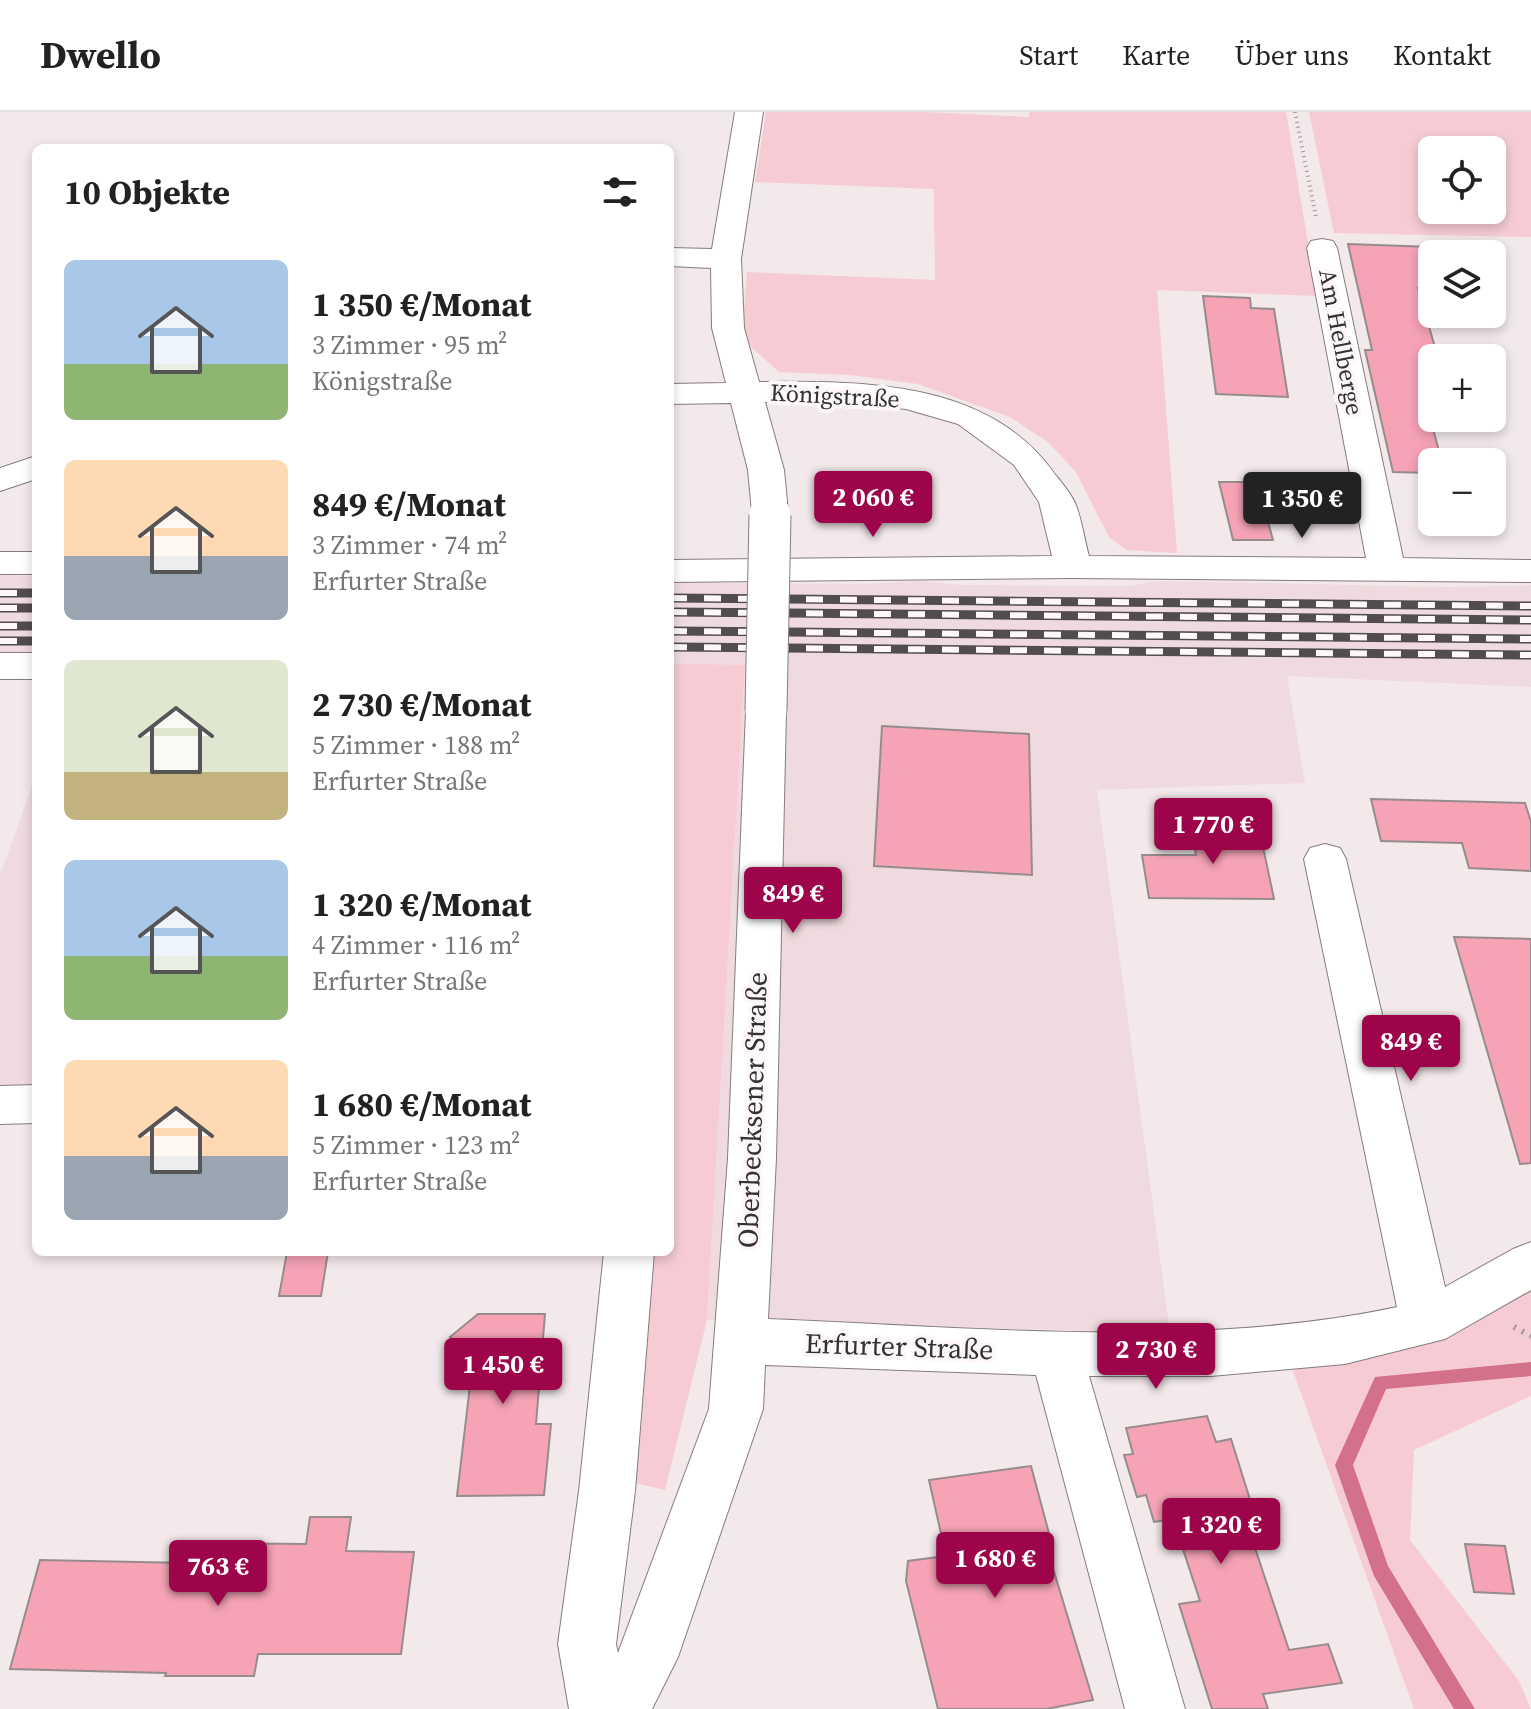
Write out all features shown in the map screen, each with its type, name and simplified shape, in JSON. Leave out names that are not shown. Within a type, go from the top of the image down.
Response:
[{"type":"street","name":"Oberbecksener Straße","points":[[620,1709],[648,1657],[736,1409],[752,1158],[770,512],[766,470],[728,328],[726,259],[749,112]]},
{"type":"street","name":"Am Hellberge","points":[[1322,248],[1387,572]]},
{"type":"street","points":[[674,257],[726,259]]},
{"type":"street","name":"Königstraße","points":[[674,394],[839,391],[909,399],[970,417],[1026,458],[1057,502],[1073,567]]},
{"type":"street","points":[[0,480],[32,468]]},
{"type":"street","points":[[0,563],[32,563]]},
{"type":"street","points":[[674,571],[1073,567],[1531,571]]},
{"type":"street","points":[[0,666],[32,666]]},
{"type":"street","points":[[1325,859],[1427,1323]]},
{"type":"street","points":[[0,1105],[32,1104]]},
{"type":"street","points":[[599,1709],[587,1644],[607,1491],[629,1256]]},
{"type":"street","name":"Erfurter Straße","points":[[741,1341],[1056,1353],[1211,1353],[1345,1341],[1427,1323],[1531,1264]]},
{"type":"street","points":[[1056,1353],[1155,1709]]},
{"type":"path","name":"Am Hellberge","points":[[1295,112],[1322,248]]},
{"type":"path","points":[[1508,1324],[1531,1336]]},
{"type":"shaded area","points":[[766,112],[925,112],[1029,117],[1029,112],[1286,112],[1317,296],[1157,290],[1177,553],[1126,550],[1109,537],[1076,472],[1048,442],[1010,417],[918,384],[850,375],[779,372],[742,339],[747,272],[935,280],[934,189],[755,182]]},
{"type":"shaded area","points":[[1309,112],[1531,112],[1531,237],[1334,233]]},
{"type":"shaded area","points":[[0,575],[32,576],[32,657],[0,657]]},
{"type":"shaded area","points":[[923,581],[961,585],[1129,586],[1157,581],[1451,587],[1531,585],[1531,687],[1287,676],[1305,783],[1097,790],[1170,1332],[707,1320],[745,666],[674,664],[674,583],[864,584]]},
{"type":"shaded area","points":[[674,664],[745,665],[707,1320],[665,1490],[627,1481],[645,1256],[674,1256]]},
{"type":"shaded area","points":[[32,787],[32,1093],[0,1093],[0,875]]},
{"type":"shaded area","points":[[1531,1287],[1531,1396],[1414,1450],[1410,1540],[1519,1681],[1531,1709],[1414,1709],[1288,1357]]},
{"type":"building","points":[[1348,244],[1418,246],[1418,328],[1429,328],[1434,344],[1418,344],[1418,432],[1434,432],[1438,448],[1418,448],[1418,473],[1393,472],[1365,350],[1372,350]]},
{"type":"building","points":[[1203,296],[1250,298],[1251,308],[1274,309],[1288,397],[1216,394]]},
{"type":"building","points":[[1219,482],[1257,482],[1273,540],[1233,540]]},
{"type":"building","points":[[882,726],[1029,734],[1032,875],[874,866]]},
{"type":"building","points":[[1371,799],[1525,803],[1531,822],[1531,871],[1469,868],[1462,843],[1381,841]]},
{"type":"building","points":[[1190,823],[1258,823],[1274,899],[1149,898],[1142,855],[1196,855]]},
{"type":"building","points":[[1454,937],[1531,939],[1531,1163],[1520,1164]]},
{"type":"building","points":[[286,1256],[327,1256],[321,1296],[279,1296]]},
{"type":"building","points":[[478,1314],[545,1314],[536,1424],[551,1424],[544,1495],[457,1496],[471,1377],[460,1377],[463,1351],[450,1337]]},
{"type":"building","points":[[1207,1416],[1216,1442],[1231,1439],[1263,1541],[1253,1542],[1289,1650],[1328,1644],[1342,1683],[1263,1694],[1268,1709],[1212,1709],[1179,1604],[1200,1601],[1173,1519],[1154,1522],[1146,1495],[1137,1497],[1124,1455],[1133,1454],[1126,1428]]},
{"type":"building","points":[[1031,1466],[1051,1541],[1045,1542],[1093,1700],[1046,1709],[938,1709],[906,1581],[908,1561],[946,1556],[929,1480]]},
{"type":"building","points":[[310,1517],[351,1517],[346,1551],[414,1552],[401,1654],[258,1654],[254,1676],[165,1676],[166,1673],[10,1669],[40,1560],[189,1563],[193,1543],[306,1544]]},
{"type":"building","points":[[1465,1544],[1505,1546],[1514,1594],[1474,1592]]},
{"type":"waterway","points":[[1465,1709],[1380,1570],[1344,1465],[1381,1382],[1531,1369]]},
{"type":"railway","points":[[0,593],[32,593]]},
{"type":"railway","points":[[674,598],[1531,606]]},
{"type":"railway","points":[[0,608],[32,608]]},
{"type":"railway","points":[[674,612],[1531,620]]},
{"type":"railway","points":[[0,626],[32,626]]},
{"type":"railway","points":[[674,631],[1531,639]]},
{"type":"railway","points":[[0,641],[32,641]]},
{"type":"railway","points":[[674,647],[1531,655]]}]
